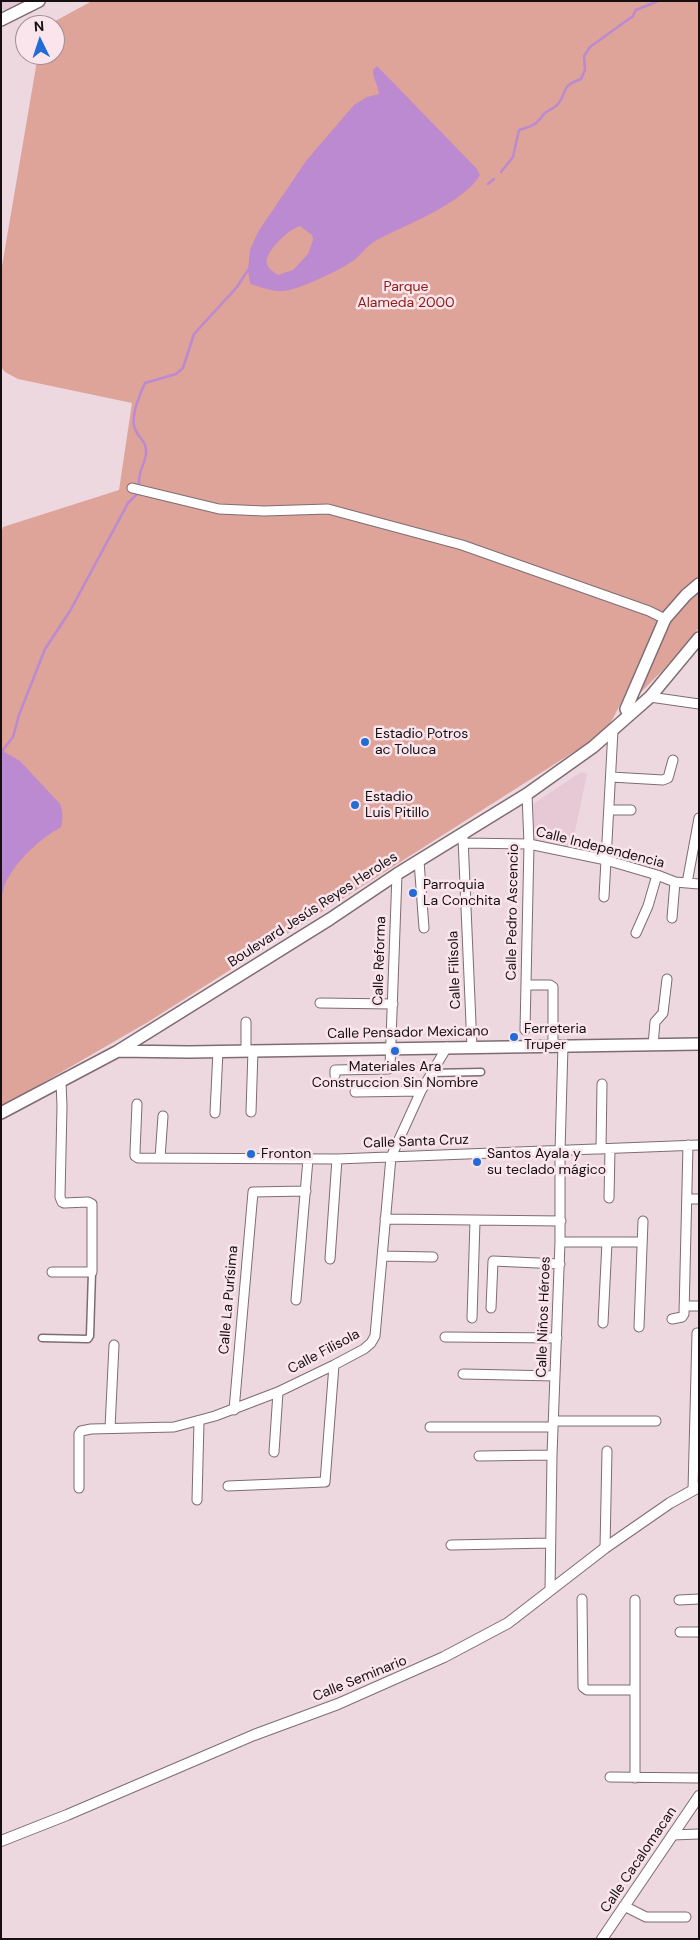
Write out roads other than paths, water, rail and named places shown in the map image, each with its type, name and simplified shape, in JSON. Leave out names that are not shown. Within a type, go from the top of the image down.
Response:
[{"type":"main road","points":[[1,20],[39,1]]},
{"type":"main road","points":[[628,715],[626,710],[665,619],[686,595],[699,584]]},
{"type":"main road","name":"Boulevard Jesús Reyes Heroles","points":[[1,1113],[118,1051],[330,919],[397,874],[463,838],[527,794],[613,730],[650,697],[699,638]]},
{"type":"main road","name":"Calle Pensador Mexicano","points":[[118,1051],[699,1044]]},
{"type":"street","points":[[132,488],[219,509],[264,511],[328,509],[462,545],[650,611],[665,619]]},
{"type":"street","points":[[650,697],[699,704]]},
{"type":"street","points":[[604,897],[613,730]]},
{"type":"street","points":[[611,777],[666,779],[673,760]]},
{"type":"street","name":"Calle Pedro Ascencio","points":[[525,1030],[529,844],[527,794]]},
{"type":"street","points":[[609,810],[631,810]]},
{"type":"street","points":[[687,883],[699,818]]},
{"type":"street","name":"Calle Independencia","points":[[463,838],[529,844],[606,860],[657,874],[675,882],[699,884]]},
{"type":"street","name":"Calle Filísola","points":[[463,838],[472,1047]]},
{"type":"street","points":[[419,861],[424,928]]},
{"type":"street","name":"Calle Reforma","points":[[335,1072],[388,1069],[390,1067],[397,874]]},
{"type":"street","points":[[636,933],[648,906],[657,874]]},
{"type":"street","points":[[672,918],[675,882]]},
{"type":"street","points":[[653,1045],[655,1022],[663,1013],[666,979]]},
{"type":"street","name":"Calle Niños Héroes","points":[[526,985],[550,985],[553,987],[558,1046],[560,1264],[552,1455],[550,1590]]},
{"type":"street","points":[[320,1003],[393,1004]]},
{"type":"street","points":[[246,1022],[250,1050],[251,1112]]},
{"type":"street","name":"Calle Filisola","points":[[79,1488],[79,1434],[81,1431],[110,1428],[174,1427],[199,1422],[278,1392],[364,1349],[374,1340],[391,1157],[421,1091],[447,1047]]},
{"type":"street","points":[[215,1113],[218,1051]]},
{"type":"street","points":[[432,1073],[481,1072]]},
{"type":"street","points":[[42,1338],[88,1339],[90,1336],[92,1204],[88,1202],[64,1203],[60,1197],[61,1082]]},
{"type":"street","points":[[602,1084],[609,1198]]},
{"type":"street","points":[[356,1092],[421,1091]]},
{"type":"street","name":"Calle Santa Cruz","points":[[137,1104],[135,1156],[138,1158],[338,1159],[699,1145]]},
{"type":"street","points":[[160,1158],[163,1116]]},
{"type":"street","points":[[672,1319],[683,1317],[688,1146]]},
{"type":"street","points":[[296,1300],[308,1159]]},
{"type":"street","points":[[330,1259],[338,1159]]},
{"type":"street","name":"Calle La Purísima","points":[[234,1410],[253,1192],[306,1191]]},
{"type":"street","points":[[686,1199],[699,1199]]},
{"type":"street","points":[[385,1219],[560,1221]]},
{"type":"street","points":[[472,1318],[475,1221]]},
{"type":"street","points":[[639,1327],[643,1221]]},
{"type":"street","points":[[560,1242],[642,1242]]},
{"type":"street","points":[[602,1323],[607,1242]]},
{"type":"street","points":[[382,1256],[433,1257]]},
{"type":"street","points":[[491,1308],[493,1261],[560,1264]]},
{"type":"street","points":[[52,1272],[92,1272]]},
{"type":"street","points":[[684,1306],[699,1306]]},
{"type":"street","points":[[696,1488],[697,1333]]},
{"type":"street","points":[[445,1337],[557,1338]]},
{"type":"street","points":[[110,1428],[114,1345]]},
{"type":"street","points":[[228,1486],[325,1482],[334,1365]]},
{"type":"street","points":[[463,1374],[555,1376]]},
{"type":"street","points":[[274,1452],[278,1392]]},
{"type":"street","points":[[430,1427],[656,1421]]},
{"type":"street","points":[[197,1500],[199,1422]]},
{"type":"street","points":[[605,1548],[607,1451]]},
{"type":"street","points":[[479,1456],[552,1455]]},
{"type":"street","name":"Calle Seminario","points":[[1,1841],[67,1815],[254,1735],[338,1704],[414,1672],[485,1636],[508,1623],[605,1548],[670,1503],[696,1488]]},
{"type":"street","points":[[451,1544],[550,1544]]},
{"type":"street","points":[[582,1599],[583,1687],[587,1690],[634,1690]]},
{"type":"street","points":[[679,1600],[699,1599]]},
{"type":"street","points":[[635,1600],[635,1778]]},
{"type":"street","points":[[680,1632],[699,1632]]},
{"type":"street","points":[[610,1777],[699,1778]]},
{"type":"street","name":"Calle Cacalomacan","points":[[602,1939],[699,1796]]},
{"type":"street","points":[[672,1836],[699,1834]]},
{"type":"street","points":[[624,1906],[646,1917],[686,1917]]},
{"type":"waterway","points":[[501,172],[513,157],[519,130],[536,123],[544,114],[558,104],[565,89],[570,84],[581,79],[585,70],[584,56],[590,47],[633,16],[636,10],[658,1]]},
{"type":"waterway","points":[[488,184],[494,179]]},
{"type":"waterway","points":[[139,484],[146,449],[135,429],[134,419],[136,406],[145,383],[176,374],[183,368],[194,334],[237,287],[248,270]]},
{"type":"waterway","points":[[2,751],[13,737],[19,715],[45,649],[70,611],[128,503],[138,493]]},
{"type":"place","name":"Estadio Potros ac Toluca","points":[[365,742]]},
{"type":"place","name":"Estadio Luis Pitillo","points":[[355,805]]},
{"type":"place","name":"Parroquia La Conchita","points":[[413,893]]},
{"type":"place","name":"Ferreteria Truper","points":[[514,1037]]},
{"type":"place","name":"Materiales Ara Construccion Sin Nombre","points":[[395,1051]]},
{"type":"place","name":"Fronton","points":[[251,1154]]},
{"type":"place","name":"Santos Ayala y su teclado mágico","points":[[477,1162]]},
{"type":"park label","name":"Parque Alameda 2000","points":[[406,296]]}]
